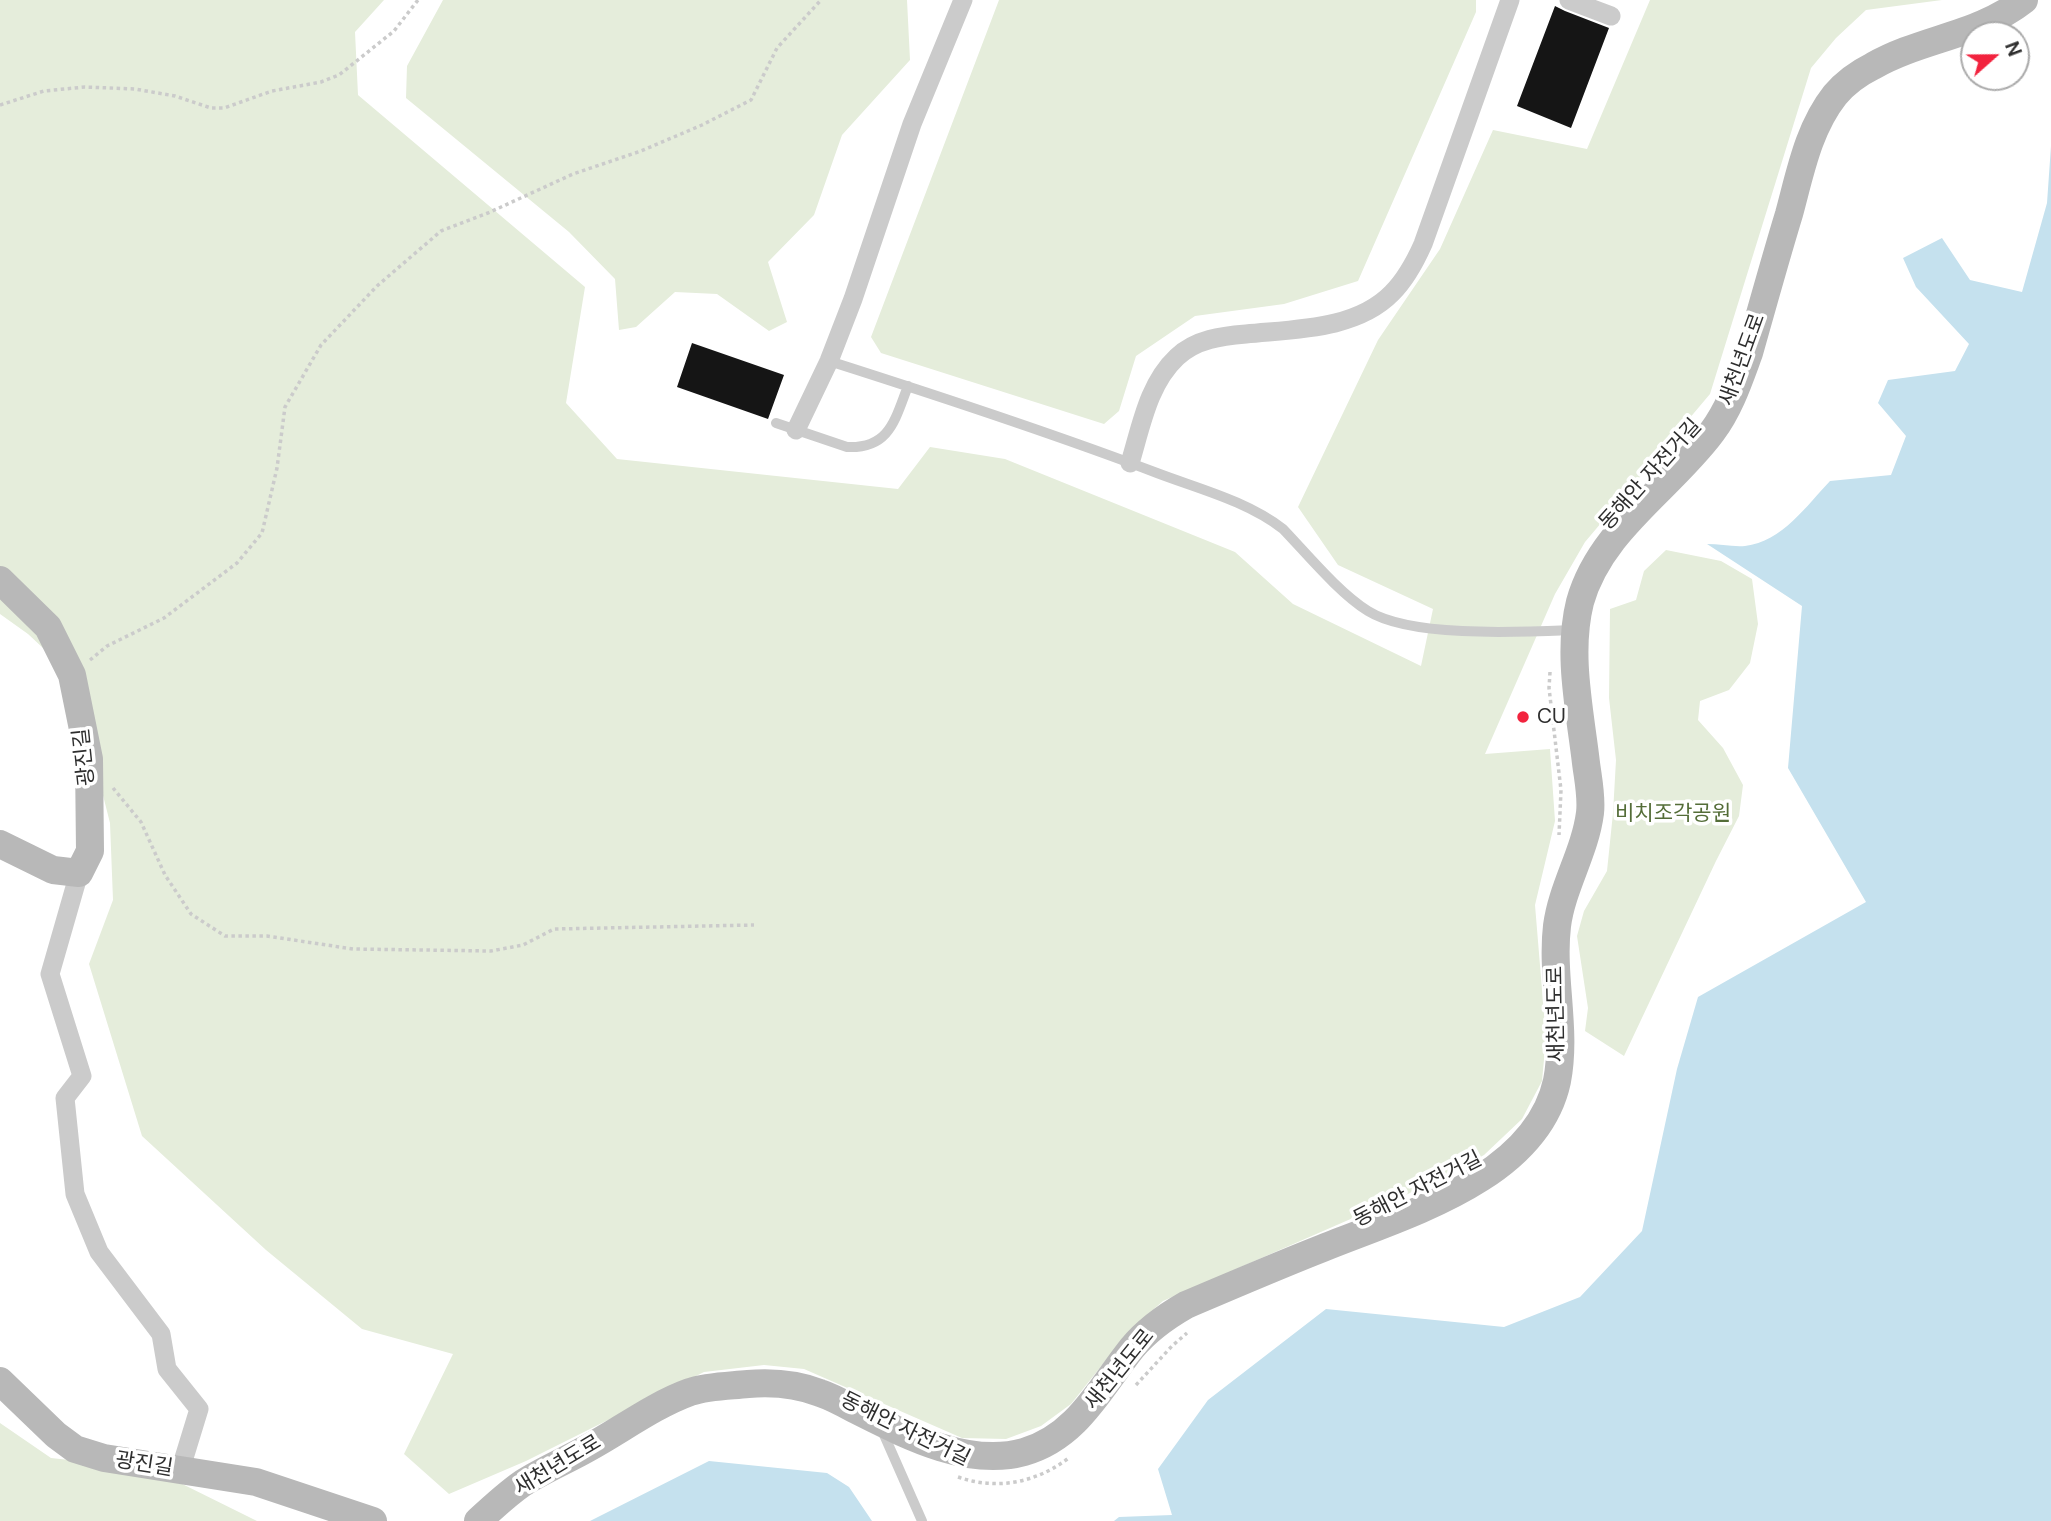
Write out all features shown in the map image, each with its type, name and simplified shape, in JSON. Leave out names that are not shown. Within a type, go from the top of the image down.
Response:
[{"type":"street","points":[[796,430],[830,361],[912,124],[963,0]]},
{"type":"street","points":[[1130,463],[1156,385],[1177,357],[1190,348],[1219,337],[1329,325],[1373,308],[1391,295],[1405,279],[1423,244],[1510,0]]},
{"type":"street","points":[[1569,0],[1611,16]]},
{"type":"street","name":"새천년도로","points":[[478,1521],[522,1483],[669,1401],[692,1392],[717,1387],[770,1383],[796,1386],[821,1393],[878,1421],[953,1452],[1002,1457],[1025,1452],[1045,1444],[1081,1417],[1133,1347],[1166,1317],[1185,1305],[1441,1200],[1497,1168],[1517,1151],[1547,1111],[1556,1084],[1560,1058],[1557,928],[1561,902],[1577,863],[1590,811],[1577,677],[1565,630],[1589,578],[1619,531],[1695,453],[1726,410],[1749,353],[1814,131],[1836,94],[1853,78],[1873,65],[1992,21],[2024,0]]},
{"type":"street","name":"광진길","points":[[0,580],[48,626],[72,675],[89,759],[90,852],[79,873]]},
{"type":"street","points":[[0,844],[53,870],[79,873],[50,974],[82,1076],[65,1098],[75,1194],[99,1252],[160,1334],[167,1369],[199,1409],[180,1471]]},
{"type":"street","name":"광진길","points":[[0,1381],[56,1436],[75,1449],[104,1458],[256,1482],[373,1521]]},
{"type":"street","name":"광진길","points":[[313,1501],[338,1521]]},
{"type":"lane","points":[[830,361],[1130,463],[1248,508],[1283,529],[1356,602],[1382,618],[1453,630],[1565,630]]},
{"type":"lane","points":[[776,423],[847,447],[872,445],[884,437],[891,427],[908,386]]},
{"type":"lane","points":[[878,1421],[922,1521]]},
{"type":"lane","points":[[313,1501],[348,1521]]},
{"type":"path","points":[[0,105],[44,91],[85,87],[135,89],[175,96],[211,108],[224,108],[272,91],[321,82],[339,75],[394,30],[418,0]]},
{"type":"path","points":[[72,675],[107,646],[164,618],[237,563],[262,533],[277,468],[285,407],[321,345],[377,286],[441,231],[488,213],[573,174],[641,151],[751,100],[777,48],[821,0]]},
{"type":"path","points":[[1557,845],[1560,833],[1561,790],[1549,688],[1551,648],[1565,630]]},
{"type":"path","points":[[89,759],[141,822],[165,875],[191,914],[225,936],[267,936],[353,949],[491,951],[523,945],[554,929],[754,925]]},
{"type":"path","points":[[1128,1394],[1171,1346],[1192,1330]]},
{"type":"path","name":"동해안 자전거길","points":[[953,1475],[992,1483],[1016,1483],[1036,1478],[1054,1469],[1072,1455]]},
{"type":"green space","points":[[0,0],[384,0],[355,32],[358,95],[585,287],[566,403],[617,459],[898,489],[930,447],[1005,459],[1235,552],[1293,604],[1421,666],[1433,609],[1338,565],[1298,507],[1378,340],[1440,249],[1493,130],[1587,149],[1650,0],[1942,0],[1866,10],[1836,38],[1811,68],[1710,394],[1585,542],[1555,594],[1485,754],[1550,749],[1555,821],[1535,905],[1546,1038],[1542,1081],[1522,1119],[1484,1155],[1433,1183],[1163,1301],[1130,1330],[1071,1404],[1041,1426],[1006,1439],[962,1438],[804,1369],[764,1365],[704,1372],[526,1461],[449,1494],[404,1454],[453,1354],[362,1329],[266,1250],[142,1136],[89,964],[113,900],[110,823],[73,676],[28,634],[0,614]]},
{"type":"green space","points":[[443,0],[907,0],[910,60],[842,135],[814,215],[768,262],[787,322],[769,331],[717,294],[675,292],[636,327],[619,330],[615,279],[569,232],[406,98],[407,66]]},
{"type":"green space","points":[[999,0],[1476,0],[1476,12],[1358,281],[1284,304],[1195,316],[1136,356],[1119,411],[1104,424],[881,353],[871,337]]},
{"type":"green space","name":"비치조각공원","points":[[1666,550],[1721,561],[1752,579],[1758,624],[1750,663],[1729,690],[1700,701],[1698,720],[1723,748],[1743,785],[1739,816],[1624,1056],[1585,1031],[1588,1008],[1577,936],[1584,911],[1607,871],[1613,813],[1616,760],[1609,698],[1610,609],[1636,600],[1644,571]]},
{"type":"green space","points":[[0,1423],[51,1458],[152,1469],[257,1521],[0,1521]]},
{"type":"water","points":[[2051,146],[2051,1521],[1114,1521],[1119,1517],[1172,1515],[1158,1469],[1208,1400],[1326,1309],[1504,1327],[1580,1297],[1642,1231],[1677,1069],[1698,997],[1866,902],[1788,768],[1802,606],[1707,544],[1745,546],[1758,543],[1771,538],[1793,521],[1830,481],[1891,475],[1906,436],[1878,403],[1888,380],[1955,371],[1969,344],[1916,287],[1903,258],[1942,238],[1970,280],[2022,292],[2047,203]]},
{"type":"water","points":[[709,1461],[827,1473],[849,1487],[872,1521],[590,1521]]},
{"type":"building","points":[[1555,6],[1609,28],[1571,128],[1517,106]]},
{"type":"building","points":[[692,343],[784,375],[768,419],[677,387]]},
{"type":"place","name":"CU","points":[[1523,717]]}]
